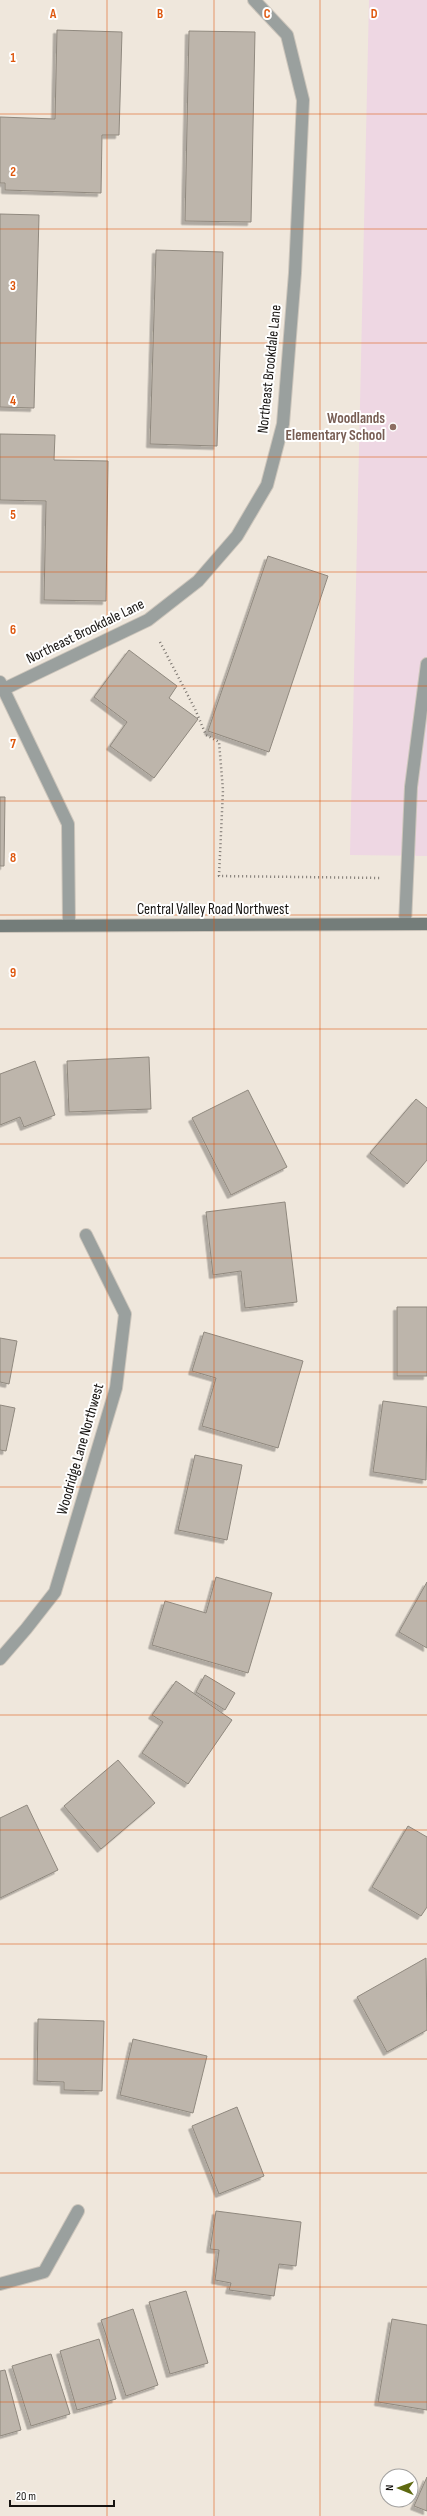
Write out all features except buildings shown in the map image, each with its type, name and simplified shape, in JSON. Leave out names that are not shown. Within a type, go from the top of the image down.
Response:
[{"type":"main road","name":"Central Valley Road Northwest","points":[[0,926],[427,924]]},
{"type":"street","name":"Northeast Brookdale Lane","points":[[69,925],[68,824],[2,685],[148,620],[198,581],[237,536],[266,485],[283,424],[295,273],[303,100],[287,35],[254,0]]},
{"type":"street","points":[[405,924],[411,787],[427,664]]},
{"type":"street","name":"Woodridge Lane Northwest","points":[[0,1658],[26,1629],[55,1592],[116,1388],[125,1314],[86,1235]]},
{"type":"street","points":[[0,2284],[44,2272],[78,2211]]},
{"type":"path","points":[[148,620],[195,709],[206,735],[219,742],[223,790],[219,876],[387,878]]},
{"type":"shaded area","name":"Woodlands Elementary School","points":[[369,0],[427,0],[427,856],[350,855]]},
{"type":"place","name":"Woodlands Elementary School","points":[[393,427]]}]
